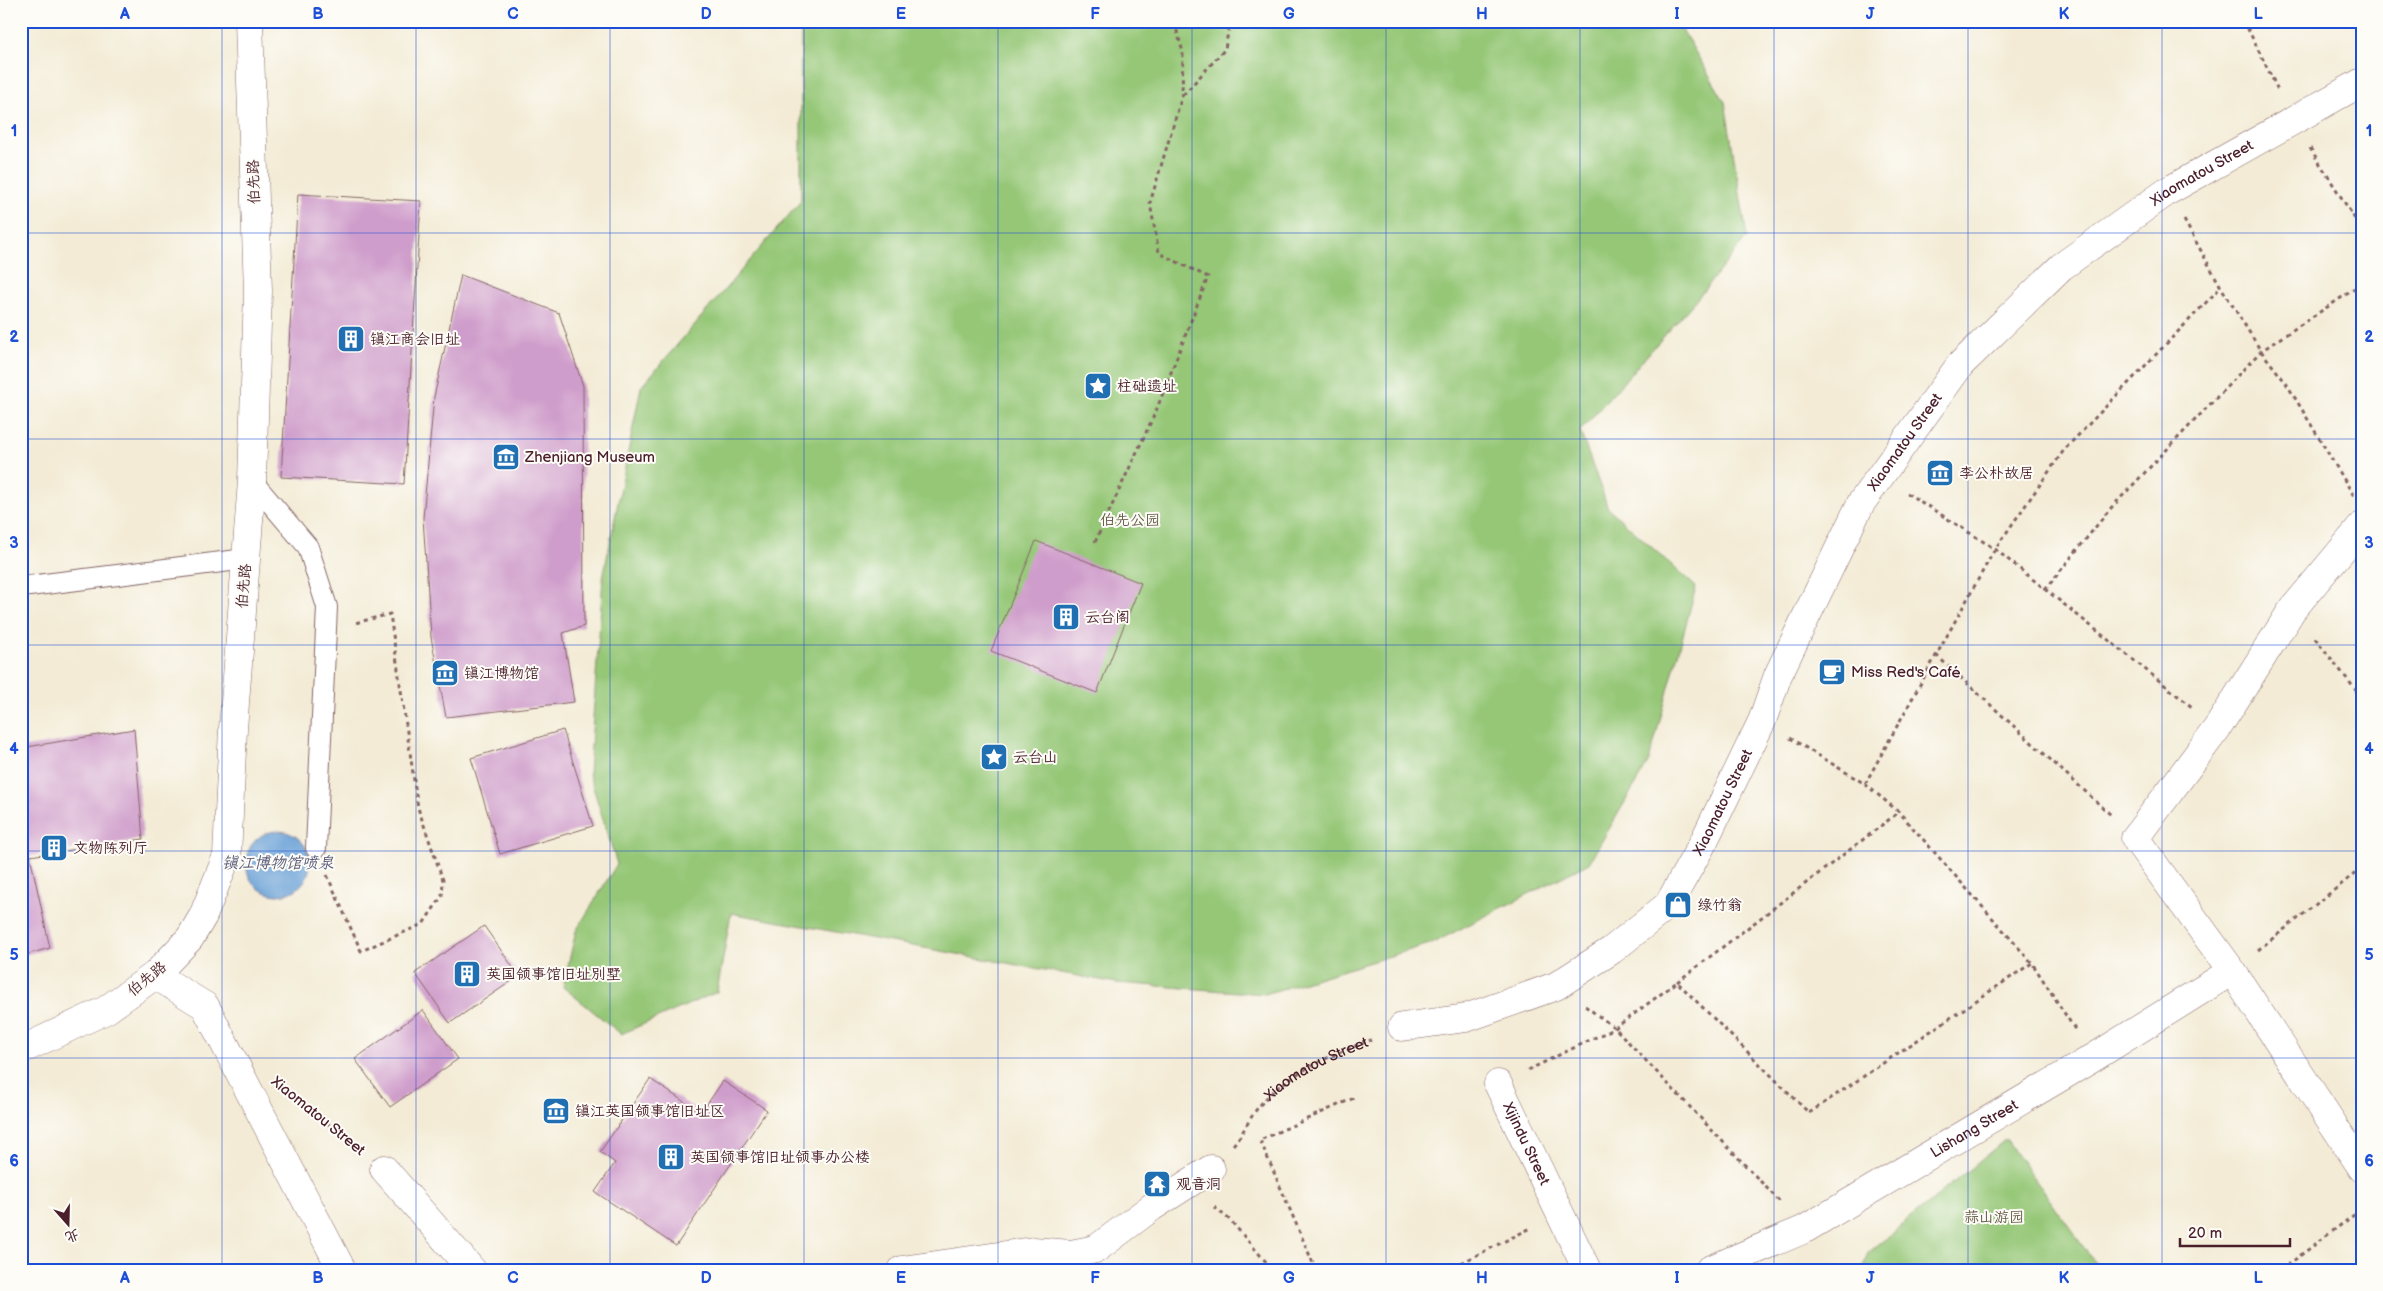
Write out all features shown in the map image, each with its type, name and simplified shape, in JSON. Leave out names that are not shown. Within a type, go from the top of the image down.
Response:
[{"type":"street","name":"伯先路","points":[[21,1050],[106,1010],[155,976],[190,938],[202,916],[227,856],[233,729],[252,481],[258,291],[249,21]]},
{"type":"street","name":"Xiaomatou Street","points":[[1402,1028],[1466,1018],[1556,986],[1612,950],[1668,904],[1704,841],[1762,721],[1778,675],[1861,503],[1960,365],[2061,267],[2168,191],[2362,82]]},
{"type":"street","points":[[2359,513],[2292,610],[2218,727],[2135,838],[2232,971],[2362,1168]]},
{"type":"street","name":"Lishang Street","points":[[1709,1270],[1805,1229],[2093,1058],[2232,971]]},
{"type":"street","points":[[155,976],[205,1006],[342,1270]]},
{"type":"street","name":"Xijindu Street","points":[[1498,1084],[1587,1270]]},
{"type":"street","points":[[384,1169],[472,1270]]},
{"type":"street","points":[[902,1270],[1033,1251],[1072,1254],[1096,1249],[1152,1207],[1211,1169]]},
{"type":"lane","points":[[252,481],[308,547],[327,608],[316,848]]},
{"type":"lane","points":[[21,587],[246,559]]},
{"type":"path","points":[[1095,542],[1156,411],[1208,277],[1160,254],[1150,203],[1182,96],[1183,52],[1174,21]]},
{"type":"path","points":[[1182,96],[1225,49],[1230,21]]},
{"type":"path","points":[[2168,191],[2221,287],[2262,351],[2286,383],[2359,513]]},
{"type":"path","points":[[2045,590],[2110,509],[2262,351],[2362,284]]},
{"type":"path","points":[[1865,784],[1995,549],[2064,450],[2221,287]]},
{"type":"path","points":[[1880,477],[1995,549],[2218,727]]},
{"type":"path","points":[[2292,610],[2362,698]]},
{"type":"path","points":[[316,848],[361,951],[423,924],[442,896],[443,880],[418,808],[390,614]]},
{"type":"path","points":[[1936,655],[2135,838]]},
{"type":"path","points":[[1762,721],[1865,784],[1899,812],[2032,963],[2093,1058]]},
{"type":"path","points":[[1498,1084],[1615,1028],[1899,812]]},
{"type":"path","points":[[2232,971],[2362,868]]},
{"type":"path","points":[[1677,982],[1809,1113],[2032,963]]},
{"type":"path","name":"Xiaomatou Street","points":[[1211,1169],[1237,1141],[1261,1103],[1281,1086],[1325,1058],[1402,1028]]},
{"type":"path","points":[[1615,1028],[1805,1229]]},
{"type":"path","name":"Xiaomatou Street","points":[[285,1089],[384,1169]]},
{"type":"path","points":[[1316,1270],[1260,1140],[1354,1098]]},
{"type":"path","points":[[1185,1186],[1230,1220],[1273,1270]]},
{"type":"path","points":[[2281,1270],[2362,1209]]},
{"type":"path","points":[[1447,1270],[1561,1214]]},
{"type":"green space","name":"伯先公园","points":[[801,21],[1677,21],[1725,102],[1747,237],[1696,300],[1580,431],[1608,508],[1696,587],[1649,761],[1589,863],[1433,943],[1265,994],[1117,983],[731,913],[717,992],[621,1034],[563,987],[576,931],[617,864],[589,774],[603,578],[641,387],[801,201]]},
{"type":"green space","name":"蒜山游园","points":[[2006,1139],[2100,1270],[1862,1270],[1868,1253]]},
{"type":"water","name":"镇江博物馆喷泉","points":[[278,831],[296,837],[304,845],[310,863],[304,881],[296,889],[278,895],[260,889],[252,881],[246,863],[252,845],[260,837]]},
{"type":"building","name":"镇江商会旧址","points":[[298,194],[421,201],[404,484],[281,477]]},
{"type":"building","name":"Zhenjiang Museum","points":[[461,275],[559,313],[583,386],[584,626],[563,633],[574,702],[446,717],[431,637],[423,518],[434,397]]},
{"type":"building","name":"云台阁","points":[[1036,541],[1141,583],[1097,693],[991,651]]},
{"type":"building","name":"文物陈列厅","points":[[134,729],[143,839],[30,856],[50,948],[21,956],[21,748]]},
{"type":"building","points":[[563,730],[593,826],[500,854],[471,758]]},
{"type":"building","name":"英国领事馆旧址别墅","points":[[484,926],[519,976],[450,1023],[415,973]]},
{"type":"building","points":[[423,1010],[458,1059],[390,1107],[355,1059]]},
{"type":"building","name":"英国领事馆旧址领事办公楼","points":[[650,1079],[701,1113],[723,1081],[767,1110],[676,1246],[595,1192],[615,1163],[600,1152]]},
{"type":"place","name":"镇江商会旧址","points":[[351,339]]},
{"type":"place","name":"柱础遗址","points":[[1098,386]]},
{"type":"place","name":"Zhenjiang Museum","points":[[506,457]]},
{"type":"place","name":"李公朴故居","points":[[1940,473]]},
{"type":"place","name":"云台阁","points":[[1066,617]]},
{"type":"place","name":"Miss Red's Café","points":[[1832,672]]},
{"type":"place","name":"镇江博物馆","points":[[445,673]]},
{"type":"place","name":"云台山","points":[[994,757]]},
{"type":"place","name":"文物陈列厅","points":[[54,848]]},
{"type":"place","name":"绿竹翁","points":[[1678,905]]},
{"type":"place","name":"英国领事馆旧址别墅","points":[[467,974]]},
{"type":"place","name":"镇江英国领事馆旧址区","points":[[556,1111]]},
{"type":"place","name":"英国领事馆旧址领事办公楼","points":[[671,1157]]},
{"type":"place","name":"观音洞","points":[[1157,1184]]}]
